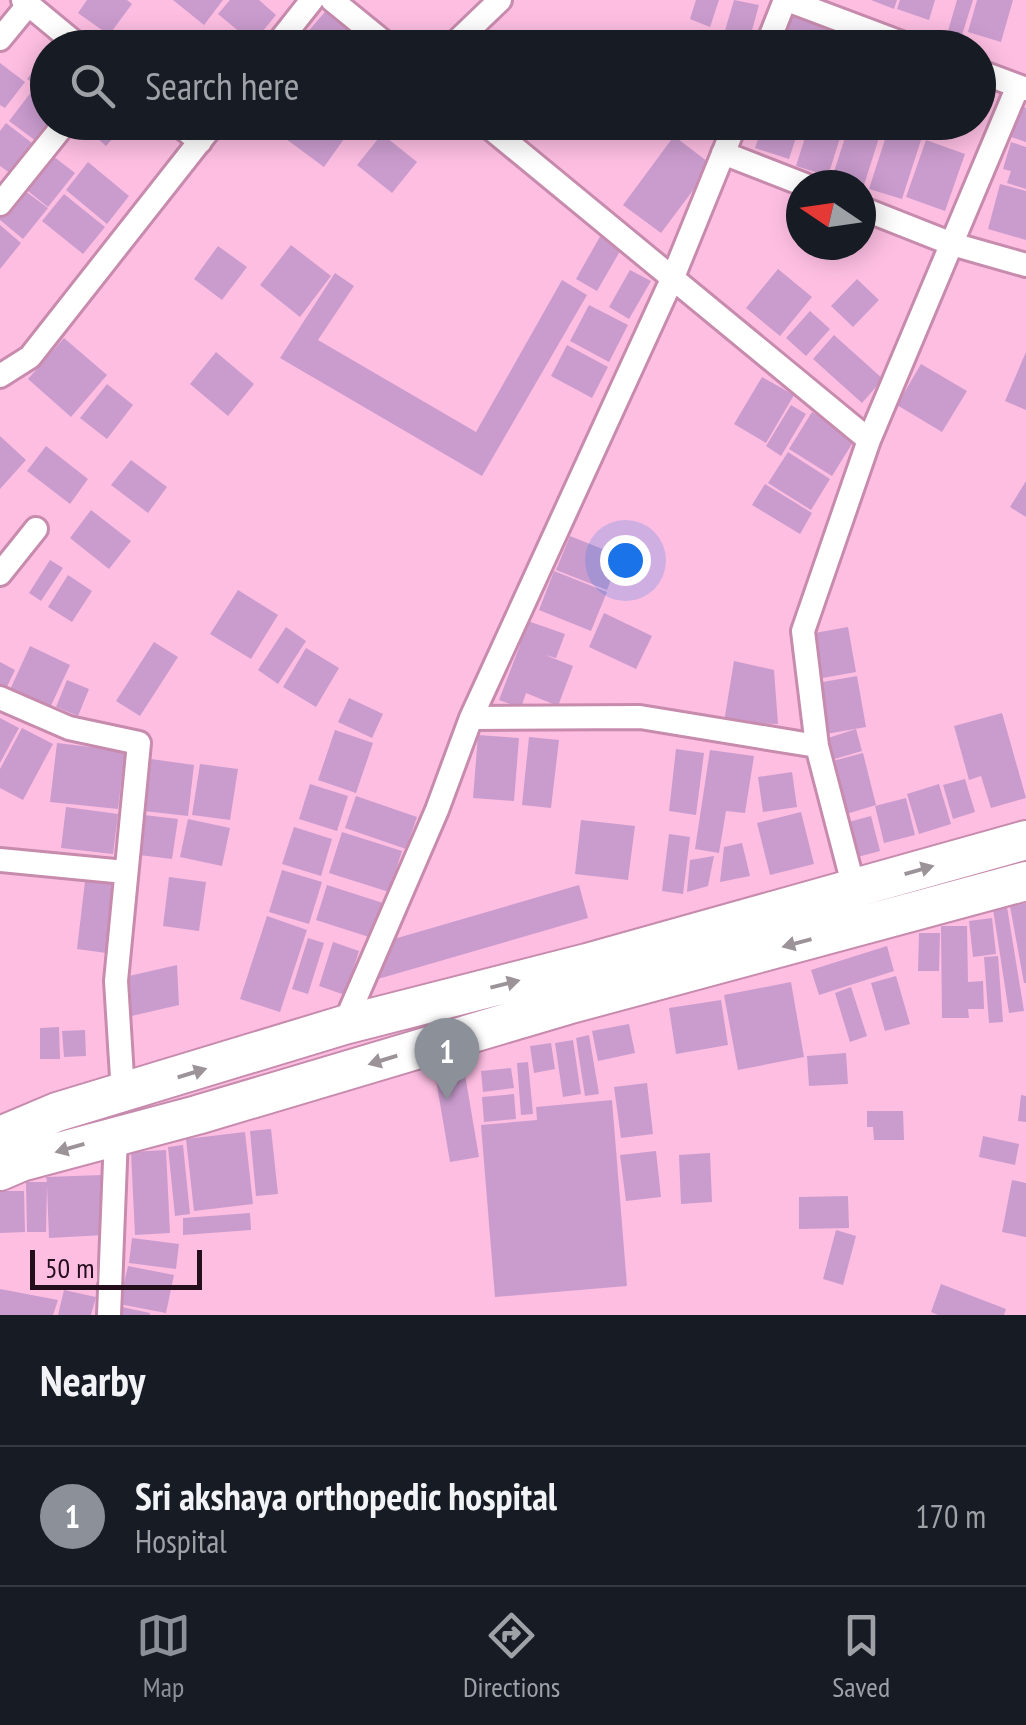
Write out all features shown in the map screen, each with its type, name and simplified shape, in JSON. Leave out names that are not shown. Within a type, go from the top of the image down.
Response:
[{"type":"highway","points":[[0,1136],[57,1112],[344,1025],[586,963],[1026,840]]},
{"type":"highway","points":[[0,1171],[567,1005],[1026,881]]},
{"type":"street","points":[[288,30],[312,0]]},
{"type":"street","points":[[332,0],[369,30]]},
{"type":"street","points":[[469,30],[500,0]]},
{"type":"street","points":[[774,30],[786,0],[867,30]]},
{"type":"street","points":[[0,38],[25,2],[59,30]]},
{"type":"street","points":[[854,888],[818,746],[803,631],[869,440],[1022,87],[996,78]]},
{"type":"street","points":[[0,204],[52,140]]},
{"type":"street","points":[[0,376],[30,357],[200,142],[198,140]]},
{"type":"street","points":[[505,140],[869,440]]},
{"type":"street","points":[[344,1025],[471,718],[673,276],[728,140]]},
{"type":"street","points":[[723,152],[786,178]]},
{"type":"street","points":[[876,214],[952,244],[1026,266]]},
{"type":"street","points":[[0,574],[36,529]]},
{"type":"street","points":[[0,698],[70,728],[139,742],[116,980],[123,1093]]},
{"type":"street","points":[[471,718],[640,717],[818,746]]},
{"type":"street","points":[[0,860],[125,872]]},
{"type":"street","points":[[109,1315],[116,1136]]},
{"type":"building","points":[[87,0],[127,0],[132,4],[113,30],[102,30],[78,13]]},
{"type":"building","points":[[173,0],[223,0],[204,25]]},
{"type":"building","points":[[230,0],[259,0],[276,15],[264,30],[237,30],[218,14]]},
{"type":"building","points":[[696,0],[719,0],[710,27],[690,19]]},
{"type":"building","points":[[734,0],[759,5],[752,30],[725,30]]},
{"type":"building","points":[[871,0],[897,0],[894,9]]},
{"type":"building","points":[[900,0],[935,0],[929,20],[897,9]]},
{"type":"building","points":[[957,0],[973,0],[964,30],[948,30]]},
{"type":"building","points":[[977,0],[1013,0],[1001,42],[996,40],[996,30],[969,30]]},
{"type":"building","points":[[330,6],[358,30],[309,30]]},
{"type":"building","points":[[792,15],[832,27],[831,30],[787,30]]},
{"type":"building","points":[[0,63],[25,82],[5,108],[0,105]]},
{"type":"building","points":[[30,94],[30,137],[9,121]]},
{"type":"building","points":[[1021,106],[1026,108],[1026,142],[1011,137]]},
{"type":"building","points":[[6,123],[32,143],[10,173],[0,166],[0,131]]},
{"type":"building","points":[[287,140],[343,140],[324,167]]},
{"type":"building","points":[[377,140],[390,140],[417,162],[392,193],[357,165]]},
{"type":"building","points":[[671,140],[679,140],[712,165],[661,233],[623,205]]},
{"type":"building","points":[[758,140],[795,140],[789,159],[755,148]]},
{"type":"building","points":[[804,140],[839,140],[830,170],[796,166]]},
{"type":"building","points":[[844,140],[878,140],[869,170],[835,170]]},
{"type":"building","points":[[885,140],[921,140],[902,199],[876,191],[875,170]]},
{"type":"building","points":[[926,140],[965,154],[945,211],[906,197]]},
{"type":"building","points":[[1011,142],[1026,147],[1026,189],[1007,183],[1011,171],[1003,169]]},
{"type":"building","points":[[49,153],[75,173],[48,207],[23,187]]},
{"type":"building","points":[[88,162],[129,196],[107,224],[66,190]]},
{"type":"building","points":[[1000,184],[1026,191],[1026,240],[988,229]]},
{"type":"building","points":[[21,188],[48,208],[23,239],[0,220]]},
{"type":"building","points":[[64,194],[105,227],[83,254],[42,221]]},
{"type":"building","points":[[0,225],[21,243],[0,269]]},
{"type":"building","points":[[602,233],[623,246],[597,291],[576,279]]},
{"type":"building","points":[[291,245],[331,276],[300,317],[260,285]]},
{"type":"building","points":[[218,246],[247,267],[222,300],[194,279]]},
{"type":"building","points":[[778,269],[812,297],[780,336],[746,308]]},
{"type":"building","points":[[630,270],[651,281],[629,319],[609,307]]},
{"type":"building","points":[[335,273],[354,286],[318,340],[476,432],[562,280],[587,295],[482,476],[280,358]]},
{"type":"building","points":[[857,279],[879,300],[853,327],[831,306]]},
{"type":"building","points":[[589,305],[628,325],[609,362],[570,341]]},
{"type":"building","points":[[810,311],[830,329],[806,356],[786,338]]},
{"type":"building","points":[[834,335],[883,379],[862,403],[813,359]]},
{"type":"building","points":[[64,338],[107,375],[71,417],[28,379]]},
{"type":"building","points":[[567,345],[608,367],[592,398],[551,376]]},
{"type":"building","points":[[216,352],[254,384],[228,416],[190,384]]},
{"type":"building","points":[[1026,352],[1026,410],[1005,401]]},
{"type":"building","points":[[921,364],[967,391],[942,432],[897,405]]},
{"type":"building","points":[[762,377],[794,395],[766,443],[734,424]]},
{"type":"building","points":[[107,384],[133,405],[107,439],[80,418]]},
{"type":"building","points":[[791,405],[806,414],[781,456],[766,446]]},
{"type":"building","points":[[812,412],[855,439],[832,476],[789,449]]},
{"type":"building","points":[[0,436],[26,460],[0,489]]},
{"type":"building","points":[[46,446],[88,479],[70,504],[27,471]]},
{"type":"building","points":[[788,452],[830,479],[811,510],[768,483]]},
{"type":"building","points":[[131,460],[167,487],[148,513],[111,485]]},
{"type":"building","points":[[1026,481],[1026,517],[1010,507]]},
{"type":"building","points":[[765,484],[812,513],[800,534],[752,505]]},
{"type":"building","points":[[91,510],[131,541],[109,569],[70,538]]},
{"type":"building","points":[[570,536],[620,556],[607,590],[556,570]]},
{"type":"building","points":[[50,560],[63,568],[41,601],[29,593]]},
{"type":"building","points":[[554,571],[607,592],[591,631],[539,610]]},
{"type":"building","points":[[68,575],[92,591],[72,622],[48,607]]},
{"type":"building","points":[[238,590],[278,615],[251,659],[210,634]]},
{"type":"building","points":[[604,613],[652,636],[636,669],[589,647]]},
{"type":"building","points":[[525,620],[565,634],[556,658],[545,655],[573,666],[558,706],[526,693],[521,708],[499,700]]},
{"type":"building","points":[[286,627],[306,641],[278,684],[258,670]]},
{"type":"building","points":[[848,627],[856,672],[817,679],[809,634]]},
{"type":"building","points":[[154,642],[178,657],[140,716],[116,701]]},
{"type":"building","points":[[30,646],[70,665],[48,712],[8,694]]},
{"type":"building","points":[[306,648],[339,668],[316,707],[283,687]]},
{"type":"building","points":[[734,661],[774,670],[778,724],[724,722]]},
{"type":"building","points":[[0,662],[15,670],[4,693],[0,691]]},
{"type":"building","points":[[857,676],[866,727],[826,734],[817,683]]},
{"type":"building","points":[[67,680],[89,689],[78,716],[56,707]]},
{"type":"building","points":[[349,698],[383,714],[372,738],[338,722]]},
{"type":"building","points":[[1002,713],[1026,798],[991,808],[981,776],[969,780],[954,726]]},
{"type":"building","points":[[0,718],[19,728],[0,763]]},
{"type":"building","points":[[22,728],[53,744],[23,800],[0,788],[0,769]]},
{"type":"building","points":[[856,729],[862,751],[831,760],[825,739]]},
{"type":"building","points":[[335,730],[373,743],[356,793],[318,780]]},
{"type":"building","points":[[478,735],[519,738],[514,801],[473,798]]},
{"type":"building","points":[[529,737],[559,740],[551,808],[522,805]]},
{"type":"building","points":[[57,743],[125,751],[118,809],[50,802]]},
{"type":"building","points":[[676,749],[704,753],[696,815],[669,811]]},
{"type":"building","points":[[710,750],[754,756],[745,813],[726,811],[719,853],[695,849]]},
{"type":"building","points":[[863,753],[876,805],[843,815],[829,762]]},
{"type":"building","points":[[151,759],[194,765],[188,816],[144,811]]},
{"type":"building","points":[[200,764],[238,769],[230,820],[192,815]]},
{"type":"building","points":[[792,772],[797,807],[763,812],[758,777]]},
{"type":"building","points":[[965,779],[975,812],[953,819],[943,785]]},
{"type":"building","points":[[310,784],[348,796],[337,831],[299,819]]},
{"type":"building","points":[[939,784],[951,824],[919,834],[907,794]]},
{"type":"building","points":[[356,796],[417,817],[406,849],[345,828]]},
{"type":"building","points":[[906,798],[915,835],[884,843],[875,806]]},
{"type":"building","points":[[66,807],[118,814],[113,854],[61,848]]},
{"type":"building","points":[[801,812],[814,864],[770,875],[757,823]]},
{"type":"building","points":[[144,815],[178,819],[172,859],[139,855]]},
{"type":"building","points":[[871,816],[880,851],[854,858],[845,823]]},
{"type":"building","points":[[188,819],[230,828],[222,866],[180,857]]},
{"type":"building","points":[[581,820],[635,826],[628,880],[575,874]]},
{"type":"building","points":[[294,827],[332,839],[321,876],[282,864]]},
{"type":"building","points":[[342,832],[402,851],[389,892],[329,873]]},
{"type":"building","points":[[669,834],[690,837],[683,894],[662,891]]},
{"type":"building","points":[[742,843],[750,876],[720,882],[724,847]]},
{"type":"building","points":[[714,856],[708,886],[687,892],[690,860]]},
{"type":"building","points":[[282,870],[322,882],[309,924],[269,912]]},
{"type":"building","points":[[86,873],[116,877],[106,953],[77,949]]},
{"type":"building","points":[[169,877],[206,882],[199,931],[163,926]]},
{"type":"building","points":[[327,885],[383,903],[372,938],[316,920]]},
{"type":"building","points":[[579,885],[588,918],[371,981],[387,941]]},
{"type":"building","points":[[1026,903],[1026,983],[1024,983],[1010,906]]},
{"type":"building","points":[[1007,907],[1024,1011],[1009,1013],[993,909]]},
{"type":"building","points":[[267,916],[307,930],[280,1012],[240,999]]},
{"type":"building","points":[[992,918],[996,954],[973,957],[969,921]]},
{"type":"building","points":[[941,926],[967,926],[968,982],[983,981],[984,1009],[968,1009],[969,1018],[942,1018]]},
{"type":"building","points":[[919,933],[940,933],[939,971],[918,971]]},
{"type":"building","points":[[308,938],[324,943],[308,994],[292,989]]},
{"type":"building","points":[[333,942],[359,951],[345,995],[319,986]]},
{"type":"building","points":[[887,946],[894,971],[819,995],[811,970]]},
{"type":"building","points":[[998,956],[1003,1022],[989,1023],[984,957]]},
{"type":"building","points":[[177,965],[179,1005],[123,1018],[129,976]]},
{"type":"building","points":[[896,976],[910,1024],[885,1031],[871,983]]},
{"type":"building","points":[[791,982],[804,1057],[738,1070],[724,995]]},
{"type":"building","points":[[851,987],[867,1036],[850,1042],[835,993]]},
{"type":"building","points":[[721,1000],[728,1045],[676,1054],[669,1008]]},
{"type":"building","points":[[629,1024],[635,1053],[598,1061],[592,1031]]},
{"type":"building","points":[[59,1027],[60,1059],[40,1059],[40,1028]]},
{"type":"building","points":[[85,1030],[86,1056],[64,1057],[62,1031]]},
{"type":"building","points":[[589,1035],[599,1094],[585,1096],[576,1038]]},
{"type":"building","points":[[573,1040],[581,1094],[563,1097],[555,1043]]},
{"type":"building","points":[[551,1043],[555,1069],[534,1073],[530,1046]]},
{"type":"building","points":[[846,1053],[848,1084],[809,1086],[807,1056]]},
{"type":"building","points":[[528,1062],[533,1114],[521,1115],[517,1063]]},
{"type":"building","points":[[463,1063],[479,1157],[450,1162],[434,1068]]},
{"type":"building","points":[[511,1068],[514,1088],[483,1092],[481,1071]]},
{"type":"building","points":[[647,1083],[653,1134],[621,1138],[614,1087]]},
{"type":"building","points":[[514,1094],[516,1119],[484,1122],[482,1097]]},
{"type":"building","points":[[1021,1095],[1026,1096],[1026,1122],[1018,1121]]},
{"type":"building","points":[[612,1100],[627,1286],[495,1297],[481,1125],[537,1120],[536,1107]]},
{"type":"building","points":[[867,1111],[903,1111],[904,1140],[874,1140],[873,1127],[867,1127]]},
{"type":"building","points":[[271,1129],[278,1194],[256,1196],[250,1131]]},
{"type":"building","points":[[245,1132],[253,1204],[194,1211],[186,1139]]},
{"type":"building","points":[[983,1136],[1019,1144],[1015,1165],[979,1157]]},
{"type":"building","points":[[183,1145],[190,1214],[175,1216],[168,1147]]},
{"type":"building","points":[[166,1150],[170,1233],[135,1235],[131,1152]]},
{"type":"building","points":[[656,1151],[661,1197],[626,1201],[620,1155]]},
{"type":"building","points":[[710,1153],[712,1202],[681,1204],[679,1155]]},
{"type":"building","points":[[102,1175],[105,1235],[49,1238],[47,1186],[46,1232],[27,1232],[26,1182],[47,1182],[46,1177]]},
{"type":"building","points":[[1012,1180],[1026,1183],[1026,1237],[1002,1232]]},
{"type":"building","points":[[0,1191],[24,1191],[25,1232],[0,1233]]},
{"type":"building","points":[[848,1196],[849,1228],[799,1229],[799,1197]]},
{"type":"building","points":[[250,1213],[251,1230],[183,1235],[183,1218]]},
{"type":"building","points":[[836,1230],[856,1236],[843,1285],[823,1279]]},
{"type":"building","points":[[132,1238],[179,1244],[176,1269],[129,1263]]},
{"type":"building","points":[[128,1266],[174,1275],[166,1313],[119,1304]]},
{"type":"building","points":[[941,1284],[1006,1309],[1004,1315],[931,1312]]},
{"type":"building","points":[[0,1289],[58,1300],[53,1315],[0,1315]]},
{"type":"building","points":[[64,1290],[96,1297],[91,1315],[58,1315]]},
{"type":"building","points":[[122,1307],[150,1313],[150,1315],[120,1315]]},
{"type":"place","name":"Sri akshaya orthopedic hospital","points":[[447,1100]]}]
